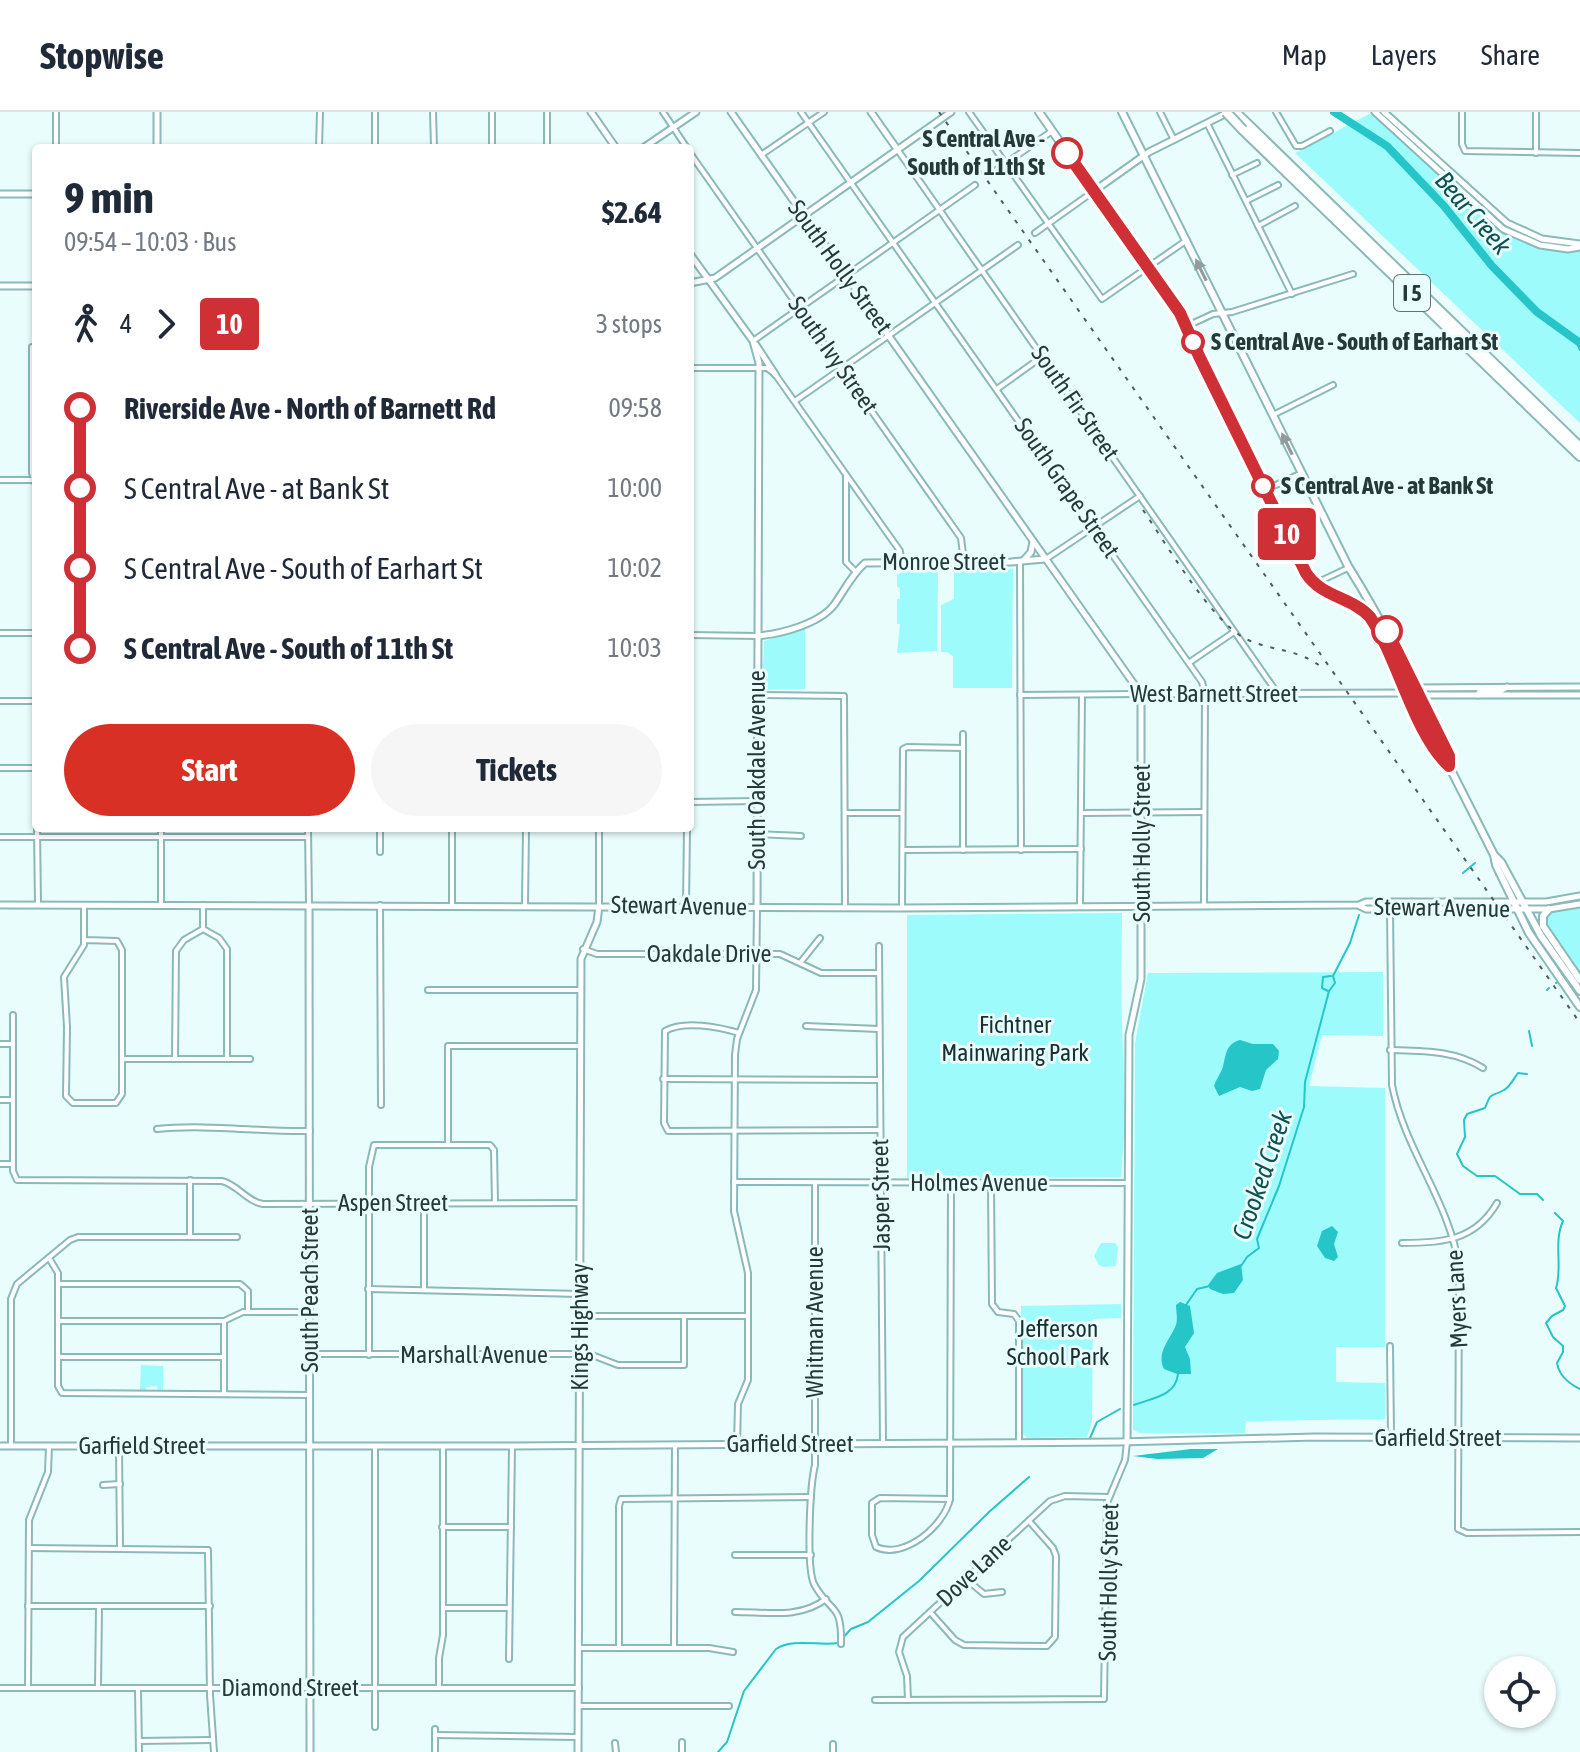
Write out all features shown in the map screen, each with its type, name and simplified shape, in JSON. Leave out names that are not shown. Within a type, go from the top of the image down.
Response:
[{"type":"highway","name":"I 5","points":[[1230,112],[1580,456]]},
{"type":"highway","name":"I 5","points":[[1246,128],[1580,447]]},
{"type":"main road","points":[[1039,112],[1187,326],[1306,573],[1314,584],[1353,604],[1370,617],[1424,727],[1441,758],[1449,766],[1494,855],[1515,906],[1535,943],[1580,1007]]},
{"type":"main road","points":[[1122,112],[1349,567],[1443,744],[1449,756],[1449,766]]},
{"type":"main road","points":[[1353,604],[1362,602],[1362,587]]},
{"type":"main road","points":[[1424,727],[1439,746],[1443,744]]},
{"type":"main road","points":[[1494,855],[1501,862],[1541,936],[1580,991]]},
{"type":"main road","points":[[1549,909],[1543,916],[1543,926],[1580,980]]},
{"type":"street","points":[[56,112],[56,144]]},
{"type":"street","points":[[319,144],[320,112]]},
{"type":"street","points":[[375,112],[375,144]]},
{"type":"street","points":[[433,112],[434,144]]},
{"type":"street","points":[[492,112],[492,144]]},
{"type":"street","points":[[547,112],[547,144]]},
{"type":"street","points":[[591,112],[613,144]]},
{"type":"street","name":"South Ivy Street","points":[[663,112],[684,144]]},
{"type":"street","points":[[649,144],[696,112]]},
{"type":"street","name":"South Holly Street","points":[[731,112],[1141,694],[1141,979],[1129,1035],[1127,1442],[1125,1460],[1108,1497],[1104,1699],[908,1700]]},
{"type":"street","name":"South Grape Street","points":[[801,112],[1202,682],[1205,694],[1204,905]]},
{"type":"street","points":[[761,155],[824,112]]},
{"type":"street","name":"South Fir Street","points":[[871,112],[1278,694]]},
{"type":"street","points":[[694,282],[708,280],[758,248],[951,112]]},
{"type":"street","points":[[969,112],[1102,299],[1187,240]]},
{"type":"street","points":[[1160,112],[1174,140]]},
{"type":"street","points":[[1035,233],[1145,155],[1230,112]]},
{"type":"street","points":[[1276,112],[1294,144],[1299,146],[1330,131]]},
{"type":"street","points":[[1375,112],[1503,229],[1540,245],[1568,249],[1580,245]]},
{"type":"street","points":[[1384,112],[1513,227],[1542,239],[1580,245]]},
{"type":"street","points":[[1462,112],[1462,144],[1468,152],[1580,153]]},
{"type":"street","points":[[1536,112],[1536,153]]},
{"type":"street","points":[[157,144],[158,113]]},
{"type":"street","points":[[1207,123],[1292,294]]},
{"type":"street","points":[[992,173],[1052,131]]},
{"type":"street","name":"South Ivy Street","points":[[694,158],[961,538],[964,562]]},
{"type":"street","points":[[1232,175],[1257,163]]},
{"type":"street","points":[[901,562],[900,551],[753,341],[975,185]]},
{"type":"street","points":[[1246,201],[1278,185]]},
{"type":"street","points":[[0,194],[32,194]]},
{"type":"street","points":[[1258,226],[1295,206]]},
{"type":"street","points":[[795,401],[1018,245]]},
{"type":"street","name":"South Oakdale Avenue","points":[[694,260],[753,341],[759,368],[757,954],[754,997],[735,1049],[734,1220],[747,1262],[748,1316],[748,1380],[738,1404],[737,1444]]},
{"type":"street","points":[[1187,326],[1222,312],[1232,312],[1353,274]]},
{"type":"street","points":[[0,286],[32,286]]},
{"type":"street","points":[[997,389],[1043,356]]},
{"type":"street","points":[[694,368],[759,368],[769,369],[775,374]]},
{"type":"street","points":[[1273,415],[1333,385]]},
{"type":"street","points":[[1265,490],[1302,473]]},
{"type":"street","points":[[846,474],[846,562],[856,572]]},
{"type":"street","points":[[0,480],[32,482]]},
{"type":"street","name":"Monroe Street","points":[[757,636],[777,633],[821,616],[832,607],[856,572],[870,562],[1045,559],[1140,496]]},
{"type":"street","points":[[1021,850],[1021,561],[1031,552],[1033,540]]},
{"type":"street","points":[[1314,584],[1349,567]]},
{"type":"street","points":[[1189,663],[1234,632]]},
{"type":"street","points":[[0,633],[32,633]]},
{"type":"street","points":[[694,635],[757,636]]},
{"type":"street","points":[[1478,695],[1480,691],[1500,691],[1507,687]]},
{"type":"street","points":[[1416,691],[1580,687]]},
{"type":"street","points":[[1416,691],[1478,695],[1580,695]]},
{"type":"street","name":"West Barnett Street","points":[[1020,695],[1416,691]]},
{"type":"street","points":[[757,695],[841,695],[845,699],[845,907]]},
{"type":"street","points":[[1080,906],[1082,695]]},
{"type":"street","points":[[0,701],[32,701]]},
{"type":"street","points":[[963,734],[963,850]]},
{"type":"street","points":[[902,908],[902,752],[907,747],[963,748]]},
{"type":"street","points":[[0,768],[32,768]]},
{"type":"street","points":[[694,802],[757,801]]},
{"type":"street","points":[[1081,813],[1204,812]]},
{"type":"street","points":[[845,813],[902,813]]},
{"type":"street","points":[[37,832],[38,905]]},
{"type":"street","points":[[161,832],[161,905]]},
{"type":"street","name":"South Peach Street","points":[[308,832],[310,1752]]},
{"type":"street","points":[[380,832],[380,852]]},
{"type":"street","points":[[452,832],[452,905]]},
{"type":"street","points":[[525,905],[526,832]]},
{"type":"street","points":[[599,832],[599,905]]},
{"type":"street","points":[[686,906],[687,832]]},
{"type":"street","points":[[757,834],[801,836]]},
{"type":"street","points":[[0,837],[308,837]]},
{"type":"street","points":[[902,850],[1081,849]]},
{"type":"street","points":[[1523,906],[1580,896]]},
{"type":"street","points":[[1390,910],[1393,906],[1418,906],[1431,902]]},
{"type":"street","name":"Stewart Avenue","points":[[0,905],[902,908],[1431,902],[1515,906]]},
{"type":"street","points":[[1523,906],[1549,909],[1580,904]]},
{"type":"street","points":[[84,905],[85,940],[64,977],[67,1027],[65,1091],[68,1100],[73,1103],[119,1101],[122,1094],[121,946],[112,941],[85,940]]},
{"type":"street","points":[[203,905],[203,929]]},
{"type":"street","points":[[380,905],[381,1105]]},
{"type":"street","name":"Kings Highway","points":[[578,1752],[581,990],[583,949],[597,922],[599,905]]},
{"type":"street","name":"Stewart Avenue","points":[[1359,905],[1366,909],[1390,910],[1523,906]]},
{"type":"street","name":"Myers Lane","points":[[1390,910],[1390,1078],[1398,1110],[1453,1238],[1460,1286],[1457,1523],[1462,1532],[1580,1532]]},
{"type":"street","points":[[203,929],[219,938],[227,949],[227,1058]]},
{"type":"street","points":[[175,1059],[176,951],[184,940],[203,929]]},
{"type":"street","points":[[800,963],[820,938]]},
{"type":"street","name":"Jasper Street","points":[[879,946],[883,1444]]},
{"type":"street","name":"Oakdale Drive","points":[[583,949],[597,954],[784,954],[821,973],[879,973]]},
{"type":"street","points":[[428,990],[581,990]]},
{"type":"street","points":[[0,1164],[13,1164],[13,1015]]},
{"type":"street","points":[[739,1033],[713,1026],[667,1029],[664,1035],[663,1079],[666,1128],[671,1132],[879,1130]]},
{"type":"street","points":[[806,1026],[879,1029]]},
{"type":"street","points":[[0,1044],[12,1044]]},
{"type":"street","points":[[448,1145],[448,1046],[580,1046]]},
{"type":"street","points":[[1390,1050],[1437,1051],[1483,1068]]},
{"type":"street","points":[[122,1059],[250,1059]]},
{"type":"street","points":[[663,1079],[879,1080]]},
{"type":"street","points":[[0,1100],[12,1100]]},
{"type":"street","points":[[157,1129],[310,1131]]},
{"type":"street","points":[[369,1355],[369,1160],[374,1145],[492,1147],[495,1203]]},
{"type":"street","name":"Aspen Street","points":[[13,1164],[13,1175],[22,1180],[227,1181],[255,1203],[580,1203]]},
{"type":"street","points":[[190,1180],[190,1236]]},
{"type":"street","name":"Holmes Avenue","points":[[734,1182],[1128,1183]]},
{"type":"street","name":"Whitman Avenue","points":[[815,1183],[815,1444],[811,1555],[813,1580],[839,1615],[841,1644]]},
{"type":"street","points":[[950,1499],[875,1499],[872,1507],[874,1545],[886,1550],[909,1547],[944,1514],[950,1499],[951,1184]]},
{"type":"street","points":[[991,1184],[991,1303],[996,1310],[1014,1314],[1019,1321],[1019,1443]]},
{"type":"street","points":[[424,1203],[424,1290]]},
{"type":"street","points":[[1402,1243],[1431,1243],[1471,1233],[1482,1224],[1497,1203]]},
{"type":"street","points":[[11,1446],[11,1299],[14,1288],[70,1240],[78,1237],[237,1237]]},
{"type":"street","points":[[49,1258],[57,1268],[58,1386],[62,1393],[310,1395]]},
{"type":"street","points":[[58,1284],[243,1285],[248,1291],[248,1312]]},
{"type":"street","points":[[368,1289],[580,1294]]},
{"type":"street","points":[[58,1321],[224,1321],[248,1312],[310,1312]]},
{"type":"street","points":[[580,1316],[748,1316]]},
{"type":"street","name":"Marshall Avenue","points":[[310,1354],[580,1354],[618,1365],[684,1365],[684,1316]]},
{"type":"street","points":[[224,1321],[224,1394]]},
{"type":"street","points":[[0,1337],[11,1337]]},
{"type":"street","points":[[1390,1346],[1391,1437]]},
{"type":"street","points":[[58,1357],[223,1357]]},
{"type":"street","name":"Garfield Street","points":[[0,1446],[443,1447],[1391,1437],[1580,1438]]},
{"type":"street","points":[[674,1647],[675,1445]]},
{"type":"street","points":[[28,1688],[29,1516],[48,1472],[49,1446]]},
{"type":"street","points":[[119,1446],[120,1548]]},
{"type":"street","points":[[509,1659],[512,1446]]},
{"type":"street","points":[[375,1447],[375,1727]]},
{"type":"street","points":[[439,1688],[443,1608],[443,1447]]},
{"type":"street","points":[[103,1485],[120,1484]]},
{"type":"street","points":[[619,1648],[621,1499],[811,1497]]},
{"type":"street","name":"Dove Lane","points":[[908,1700],[908,1681],[899,1646],[903,1637],[1056,1498],[1108,1497]]},
{"type":"street","points":[[930,1612],[955,1640],[964,1645],[1047,1646],[1052,1643],[1055,1637],[1056,1556],[1053,1548],[1029,1521]]},
{"type":"street","points":[[442,1527],[511,1527]]},
{"type":"street","points":[[29,1548],[208,1550],[211,1740],[214,1752]]},
{"type":"street","points":[[735,1555],[811,1555]]},
{"type":"street","points":[[966,1579],[984,1594],[1002,1592]]},
{"type":"street","points":[[735,1612],[800,1612],[812,1609],[826,1599]]},
{"type":"street","points":[[28,1606],[210,1606]]},
{"type":"street","points":[[98,1689],[99,1606]]},
{"type":"street","points":[[443,1608],[509,1608]]},
{"type":"street","points":[[579,1648],[723,1648],[733,1652]]},
{"type":"street","name":"Diamond Street","points":[[0,1688],[579,1688]]},
{"type":"street","points":[[138,1688],[139,1752]]},
{"type":"street","points":[[875,1700],[908,1700]]},
{"type":"street","points":[[579,1706],[729,1706]]},
{"type":"street","points":[[435,1752],[435,1732],[578,1737]]},
{"type":"street","points":[[139,1741],[211,1740]]},
{"type":"street","points":[[682,1742],[682,1752]]},
{"type":"street","points":[[615,1743],[616,1752]]},
{"type":"street","points":[[833,1744],[833,1752]]},
{"type":"green space","points":[[1373,112],[1502,230],[1540,246],[1580,250],[1580,423],[1295,153]]},
{"type":"green space","points":[[954,568],[1013,569],[1012,688],[953,688],[953,656],[941,652],[941,605],[954,599]]},
{"type":"green space","points":[[901,572],[938,572],[937,651],[897,653],[900,624],[897,624],[897,599],[900,599],[900,588],[897,587],[897,575]]},
{"type":"green space","points":[[805,628],[805,689],[762,690],[764,641]]},
{"type":"green space","points":[[1579,906],[1580,976],[1548,928],[1546,920],[1554,910]]},
{"type":"green space","name":"Fichtner Mainwaring Park","points":[[1122,913],[1125,1123],[1121,1177],[907,1178],[907,915]]},
{"type":"green space","points":[[1383,972],[1383,1036],[1322,1035],[1309,1086],[1385,1088],[1385,1347],[1336,1347],[1336,1382],[1385,1383],[1385,1419],[1246,1421],[1245,1433],[1140,1433],[1133,1430],[1135,1043],[1148,973]]},
{"type":"green space","points":[[1101,1243],[1115,1243],[1118,1247],[1116,1266],[1099,1265],[1094,1256]]},
{"type":"green space","name":"Jefferson School Park","points":[[1121,1304],[1121,1318],[1093,1319],[1092,1422],[1087,1437],[1028,1438],[1023,1434],[1021,1306]]},
{"type":"green space","points":[[141,1365],[163,1366],[163,1390],[158,1390],[157,1386],[140,1390]]},
{"type":"shaded area","points":[[1240,1040],[1253,1044],[1273,1044],[1279,1051],[1278,1059],[1266,1070],[1260,1089],[1252,1091],[1240,1087],[1219,1096],[1214,1086],[1227,1050]]},
{"type":"shaded area","points":[[1332,1226],[1338,1232],[1334,1244],[1338,1257],[1334,1261],[1325,1258],[1317,1246],[1322,1231]]},
{"type":"shaded area","points":[[1241,1264],[1243,1280],[1234,1293],[1223,1294],[1210,1289],[1208,1285],[1217,1273]]},
{"type":"shaded area","points":[[1180,1302],[1190,1306],[1194,1333],[1185,1347],[1191,1374],[1177,1374],[1164,1369],[1162,1363],[1163,1352],[1177,1323],[1176,1305]]},
{"type":"shaded area","points":[[1218,1449],[1203,1458],[1133,1456]]},
{"type":"waterway","name":"Bear Creek","points":[[1334,112],[1387,146],[1444,206],[1492,266],[1537,312],[1580,343]]},
{"type":"waterway","name":"Crooked Creek","points":[[1575,339],[1580,350]]},
{"type":"waterway","name":"Crooked Creek","points":[[1463,873],[1475,863]]},
{"type":"waterway","name":"Crooked Creek","points":[[1241,1266],[1259,1248],[1257,1239],[1279,1186],[1304,1107],[1305,1082],[1329,991],[1335,983],[1333,976],[1350,943],[1359,915]]},
{"type":"waterway","name":"Crooked Creek","points":[[1328,991],[1322,988],[1323,977],[1331,976]]},
{"type":"waterway","points":[[1529,1031],[1532,1046]]},
{"type":"waterway","points":[[1527,1074],[1518,1073],[1506,1089],[1490,1097],[1485,1108],[1467,1114],[1464,1120],[1465,1137],[1457,1154],[1463,1166],[1477,1176],[1495,1176],[1520,1194],[1537,1194],[1543,1200]]},
{"type":"waterway","points":[[1555,1213],[1563,1221],[1556,1288],[1565,1306],[1546,1323],[1553,1337],[1563,1346],[1557,1363],[1560,1371],[1568,1382],[1580,1389]]},
{"type":"waterway","name":"Crooked Creek","points":[[1186,1305],[1197,1289],[1210,1286]]},
{"type":"waterway","name":"Crooked Creek","points":[[1134,1405],[1168,1392],[1178,1374]]},
{"type":"waterway","points":[[1090,1438],[1097,1422],[1120,1409]]},
{"type":"waterway","points":[[718,1752],[727,1742],[744,1691],[776,1649],[798,1643],[838,1643],[851,1629],[868,1622],[919,1581],[1029,1477]]},
{"type":"railway","points":[[939,112],[1580,1023]]},
{"type":"railway","points":[[1143,510],[1204,600],[1233,630],[1256,643],[1306,658],[1325,670]]},
{"type":"bus line","name":"10","points":[[1067,153],[1184,320],[1310,580],[1359,607],[1374,622],[1424,727],[1441,758],[1449,766],[1449,756],[1387,631]]},
{"type":"place","name":"S Central Ave - South of 11th St","points":[[1067,153]]},
{"type":"place","name":"S Central Ave - South of Earhart St","points":[[1193,342]]},
{"type":"place","name":"S Central Ave - at Bank St","points":[[1263,486]]}]
